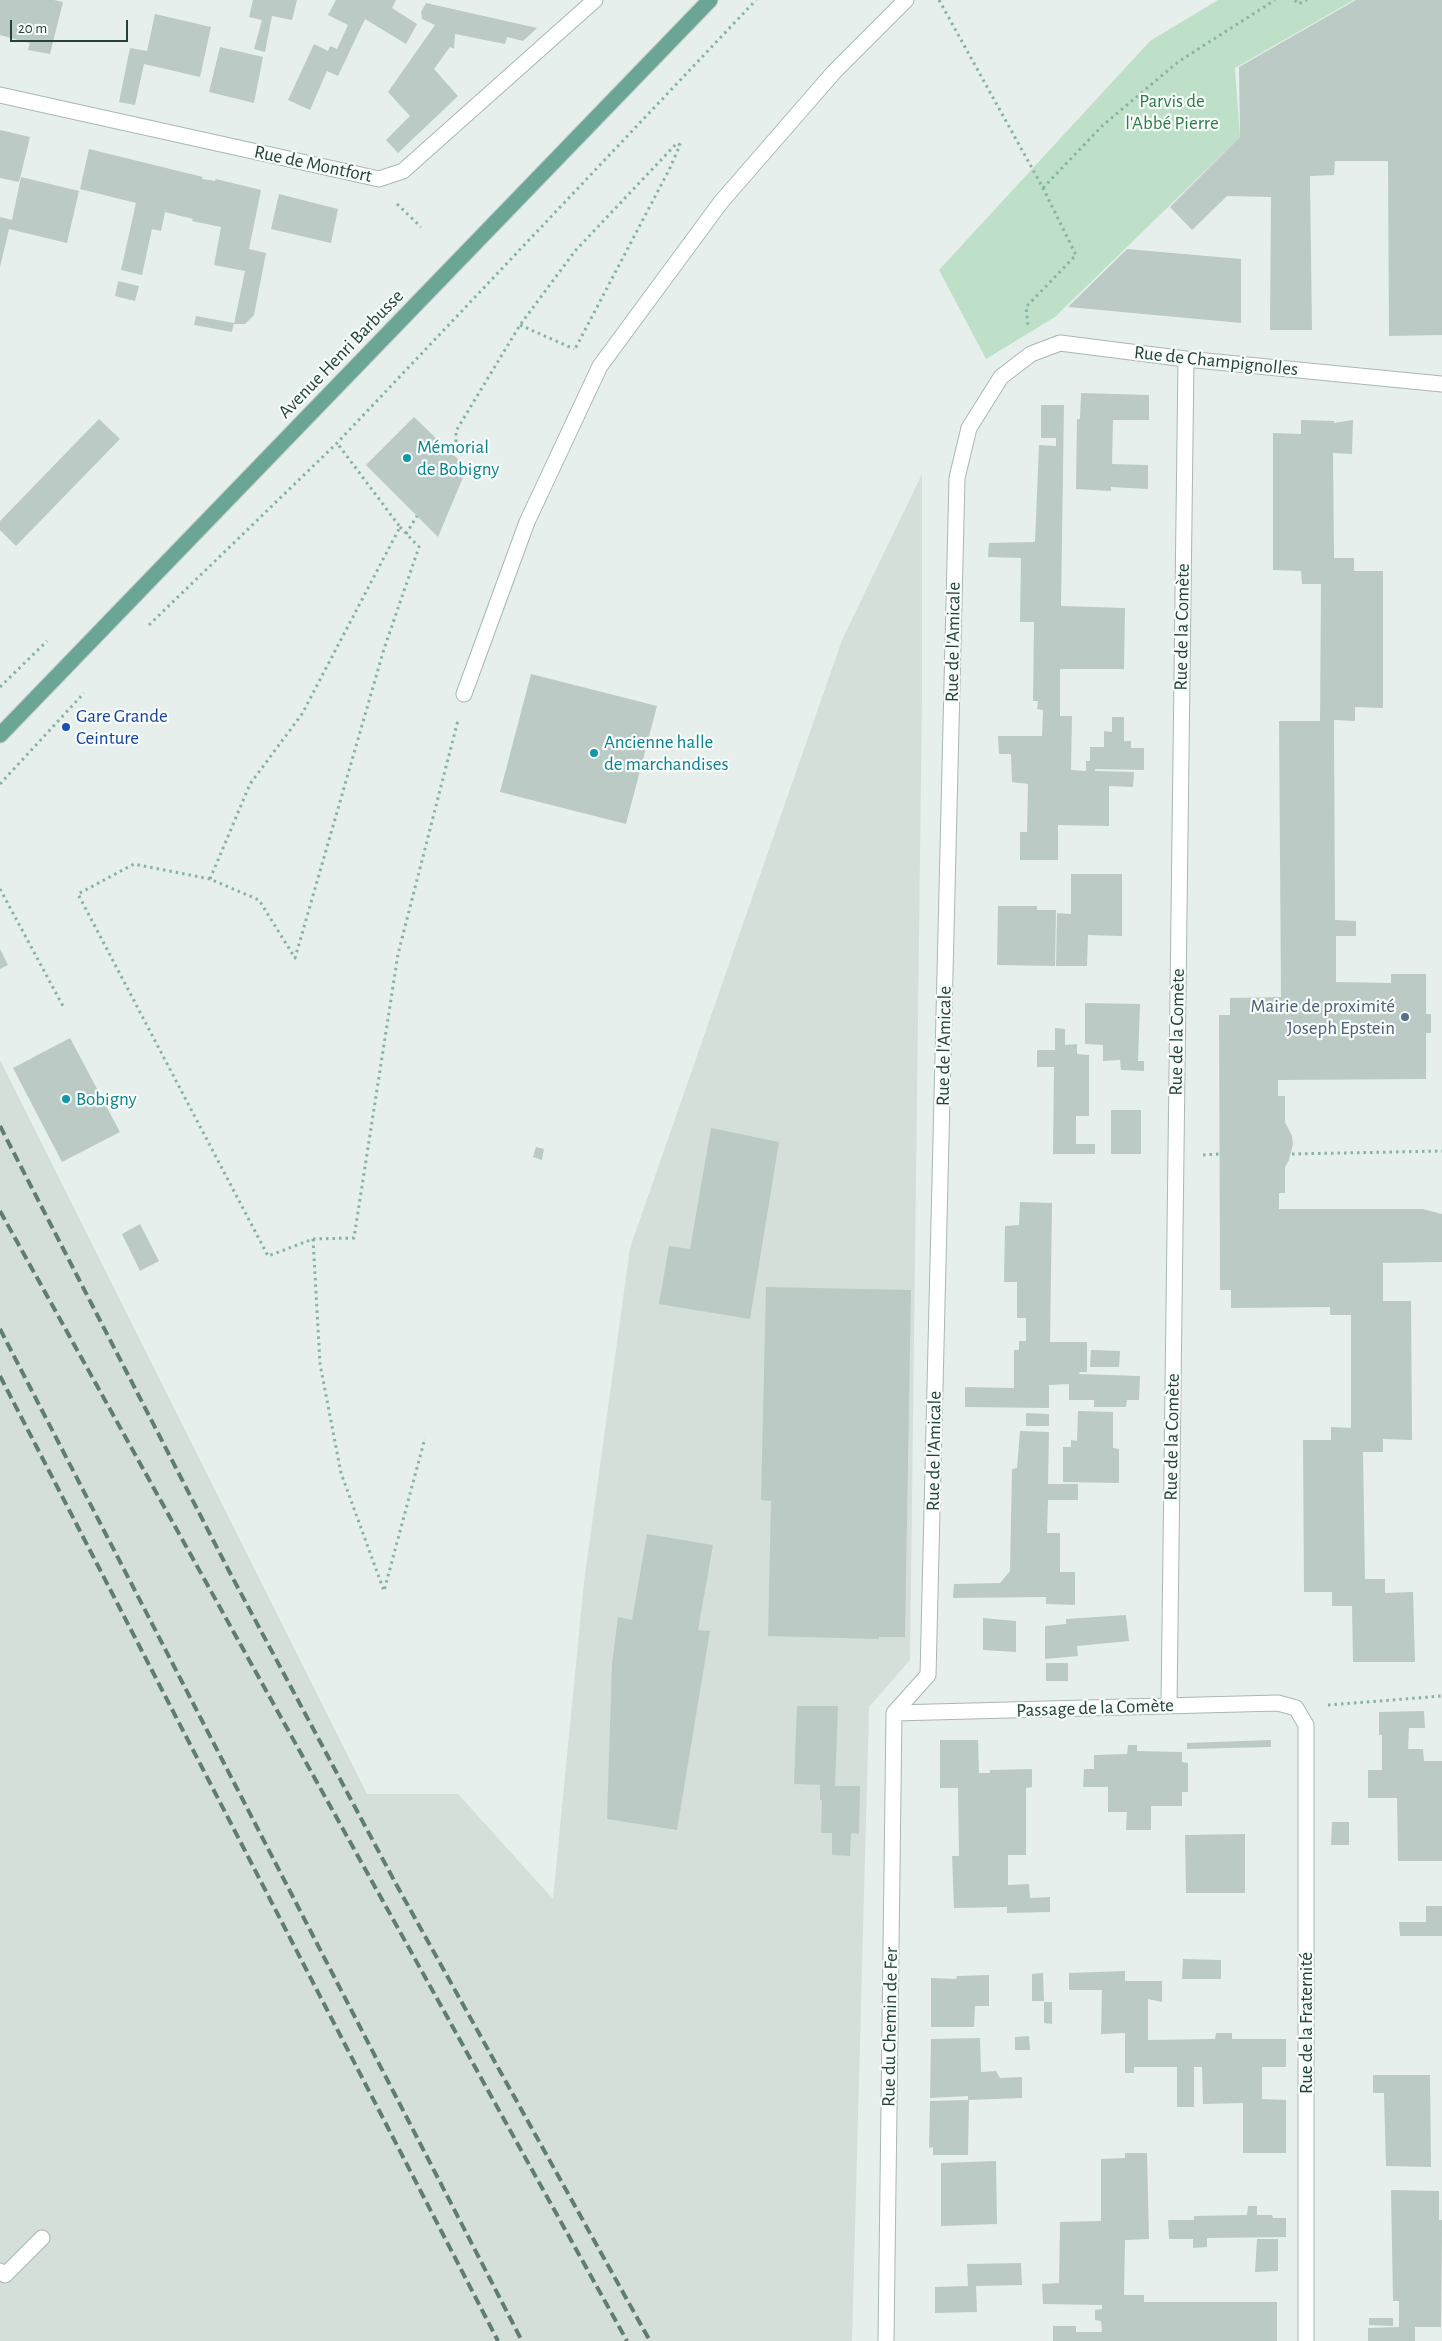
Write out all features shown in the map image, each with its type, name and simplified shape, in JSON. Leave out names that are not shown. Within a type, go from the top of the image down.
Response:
[{"type":"main road","name":"Avenue Henri Barbusse","points":[[0,735],[710,0]]},
{"type":"street","name":"Rue de Montfort","points":[[0,95],[379,179],[403,170],[595,0]]},
{"type":"street","points":[[464,694],[527,522],[600,366],[721,202],[834,72],[906,0]]},
{"type":"street","name":"Rue de Champignolles","points":[[1000,377],[1031,354],[1060,343],[1186,359],[1442,384]]},
{"type":"street","name":"Rue de la Comète","points":[[1169,1705],[1186,359]]},
{"type":"street","name":"Rue de l'Amicale","points":[[894,1713],[928,1675],[957,478],[969,428],[1000,377]]},
{"type":"street","name":"Passage de la Comète","points":[[894,1713],[1278,1703],[1296,1708]]},
{"type":"street","name":"Rue de la Fraternité","points":[[1296,1708],[1306,1724],[1306,2341]]},
{"type":"street","name":"Rue du Chemin de Fer","points":[[886,2341],[894,1713]]},
{"type":"street","points":[[0,2271],[4,2275],[42,2238]]},
{"type":"path","points":[[146,628],[337,443],[756,0]]},
{"type":"path","points":[[939,0],[1043,188],[1076,255],[1026,307],[1031,354]]},
{"type":"path","points":[[1043,188],[1102,126],[1178,62],[1275,0]]},
{"type":"path","points":[[1296,0],[1298,4],[1307,0]]},
{"type":"path","points":[[452,454],[456,447],[456,431],[520,325],[575,251],[677,143],[680,145],[669,170],[574,349]]},
{"type":"path","points":[[520,325],[574,349],[600,366]]},
{"type":"path","points":[[337,443],[348,455],[400,527],[419,547],[384,649],[296,958],[259,900],[210,879],[134,864],[78,894],[268,1256],[313,1239],[354,1238],[398,954],[464,694]]},
{"type":"path","points":[[406,534],[417,516]]},
{"type":"path","points":[[210,879],[250,784],[302,714],[400,527]]},
{"type":"path","points":[[0,784],[85,691]]},
{"type":"path","points":[[0,888],[64,1008]]},
{"type":"path","points":[[1292,1154],[1442,1151]]},
{"type":"path","points":[[313,1239],[320,1364],[341,1472],[384,1591],[425,1438]]},
{"type":"path","points":[[1296,1708],[1442,1696]]},
{"type":"shaded area","points":[[922,474],[922,696],[910,1660],[869,1707],[852,2341],[0,2341],[0,1060],[367,1794],[458,1794],[553,1899],[584,1582],[630,1248],[842,640]]},
{"type":"green space","name":"Parvis de l'Abbé Pierre","points":[[1218,0],[1354,0],[1235,68],[1240,137],[1055,317],[986,359],[939,270],[1150,41]]},
{"type":"building","points":[[0,0],[54,0],[63,2],[50,54],[28,50],[30,43],[0,35]]},
{"type":"building","points":[[253,0],[297,0],[292,20],[272,16],[265,52],[254,49],[262,20],[249,17]]},
{"type":"building","points":[[336,0],[396,0],[392,8],[417,24],[406,44],[365,19],[338,76],[327,71],[310,110],[288,100],[314,44],[328,51],[330,46],[337,49],[348,25],[328,15]]},
{"type":"building","points":[[1356,0],[1442,0],[1442,335],[1389,336],[1388,161],[1335,161],[1334,175],[1310,176],[1312,330],[1270,330],[1271,197],[1227,196],[1192,230],[1170,207],[1240,137],[1239,67]]},
{"type":"building","points":[[426,3],[537,28],[523,41],[507,37],[505,44],[455,34],[454,49],[450,47],[434,69],[458,96],[398,153],[386,140],[410,116],[388,92],[435,25],[422,19],[421,12]]},
{"type":"building","points":[[155,14],[211,27],[200,77],[144,64],[135,105],[119,102],[130,48],[147,51]]},
{"type":"building","points":[[220,47],[263,57],[254,103],[209,92]]},
{"type":"building","points":[[0,130],[30,137],[19,182],[0,178]]},
{"type":"building","points":[[89,149],[203,177],[202,179],[215,181],[216,179],[261,190],[249,249],[266,253],[254,315],[245,324],[234,324],[245,271],[214,265],[221,227],[192,221],[193,219],[165,212],[161,231],[152,229],[142,275],[121,270],[136,203],[80,189]]},
{"type":"building","points":[[21,177],[79,191],[67,243],[9,229],[0,267],[0,217],[12,220]]},
{"type":"building","points":[[279,194],[338,209],[331,243],[271,229]]},
{"type":"building","points":[[1127,249],[1241,259],[1241,323],[1068,307]]},
{"type":"building","points":[[118,281],[139,286],[135,301],[115,296]]},
{"type":"building","points":[[196,316],[234,323],[232,332],[194,325]]},
{"type":"building","points":[[1081,393],[1149,395],[1149,420],[1113,420],[1112,464],[1148,465],[1148,489],[1111,487],[1111,491],[1076,489],[1077,419],[1080,419]]},
{"type":"building","points":[[1041,405],[1064,405],[1061,606],[1125,608],[1124,669],[1060,669],[1060,716],[1072,716],[1071,770],[1086,771],[1086,761],[1090,761],[1090,747],[1104,747],[1104,731],[1112,732],[1112,717],[1124,717],[1124,741],[1131,741],[1131,748],[1144,748],[1144,770],[1095,769],[1095,771],[1134,772],[1133,787],[1109,786],[1109,826],[1058,825],[1058,860],[1020,860],[1020,832],[1027,832],[1028,784],[1012,782],[1011,754],[999,754],[998,736],[1042,736],[1043,710],[1037,709],[1038,701],[1033,701],[1034,622],[1020,622],[1021,558],[988,557],[989,543],[1035,542],[1039,445],[1056,446],[1056,438],[1041,438]]},
{"type":"building","points":[[414,417],[467,468],[438,537],[366,465]]},
{"type":"building","points":[[99,419],[120,439],[16,546],[0,530],[0,521]]},
{"type":"building","points":[[1301,420],[1334,421],[1334,423],[1353,420],[1352,454],[1333,453],[1334,558],[1354,558],[1354,571],[1383,571],[1383,708],[1355,707],[1355,721],[1334,720],[1335,920],[1356,921],[1356,936],[1336,936],[1336,982],[1391,983],[1391,974],[1426,974],[1426,1014],[1431,1014],[1431,1033],[1426,1033],[1426,1079],[1278,1080],[1278,1096],[1285,1096],[1285,1122],[1292,1136],[1293,1144],[1285,1167],[1285,1193],[1279,1193],[1279,1209],[1423,1209],[1442,1214],[1442,1262],[1383,1263],[1383,1301],[1411,1301],[1412,1440],[1383,1439],[1383,1452],[1363,1452],[1365,1579],[1385,1579],[1385,1593],[1413,1592],[1415,1662],[1353,1662],[1352,1606],[1332,1606],[1332,1592],[1304,1592],[1303,1440],[1331,1440],[1331,1427],[1351,1428],[1351,1315],[1330,1315],[1330,1307],[1231,1308],[1231,1290],[1220,1290],[1219,1015],[1230,1015],[1230,998],[1281,997],[1279,721],[1320,721],[1321,584],[1302,584],[1301,571],[1273,570],[1273,433],[1301,434]]},
{"type":"building","name":"Ancienne halle de marchandises","points":[[531,674],[657,706],[626,824],[500,792]]},
{"type":"building","points":[[1071,874],[1122,874],[1122,936],[1088,935],[1087,966],[1056,966],[1057,913],[1071,914]]},
{"type":"building","points":[[998,906],[1037,906],[1037,910],[1056,910],[1055,966],[997,965]]},
{"type":"building","points":[[0,949],[8,965],[0,969]]},
{"type":"building","points":[[1085,1003],[1140,1004],[1138,1061],[1144,1061],[1144,1071],[1121,1070],[1120,1060],[1103,1061],[1103,1045],[1085,1044]]},
{"type":"building","points":[[1055,1028],[1065,1029],[1065,1045],[1077,1044],[1077,1054],[1089,1055],[1089,1116],[1076,1116],[1076,1144],[1095,1144],[1095,1154],[1053,1154],[1054,1067],[1037,1067],[1037,1050],[1055,1050]]},
{"type":"building","name":"Bobigny","points":[[70,1038],[120,1132],[62,1162],[13,1068]]},
{"type":"building","points":[[1111,1110],[1141,1110],[1141,1154],[1111,1154]]},
{"type":"building","points":[[711,1128],[779,1142],[750,1319],[659,1304],[669,1246],[690,1249]]},
{"type":"building","points":[[536,1147],[544,1149],[542,1160],[533,1157]]},
{"type":"building","points":[[1020,1202],[1052,1203],[1050,1342],[1087,1342],[1087,1372],[1080,1372],[1079,1374],[1140,1376],[1139,1400],[1127,1400],[1126,1407],[1094,1407],[1094,1400],[1069,1400],[1069,1384],[1049,1385],[1049,1408],[965,1407],[965,1387],[1014,1388],[1014,1350],[1019,1350],[1019,1341],[1026,1341],[1026,1318],[1017,1318],[1017,1282],[1004,1282],[1005,1226],[1019,1225]]},
{"type":"building","points":[[140,1224],[159,1261],[140,1271],[122,1234]]},
{"type":"building","points":[[766,1287],[911,1290],[905,1637],[879,1637],[879,1639],[768,1636],[771,1501],[761,1500]]},
{"type":"building","points":[[1091,1350],[1120,1351],[1119,1367],[1090,1367]]},
{"type":"building","points":[[1078,1411],[1113,1412],[1113,1448],[1119,1449],[1119,1483],[1063,1482],[1063,1447],[1071,1447],[1071,1440],[1077,1441]]},
{"type":"building","points":[[1026,1413],[1049,1414],[1049,1426],[1026,1426]]},
{"type":"building","points":[[1020,1431],[1049,1432],[1048,1484],[1078,1484],[1078,1500],[1048,1500],[1047,1533],[1060,1533],[1060,1572],[1075,1572],[1075,1605],[1046,1604],[1046,1597],[953,1598],[954,1584],[1000,1583],[1010,1571],[1012,1469],[1017,1468]]},
{"type":"building","points":[[647,1534],[713,1545],[698,1630],[710,1631],[677,1830],[607,1819],[612,1664],[618,1617],[632,1620]]},
{"type":"building","points":[[1126,1615],[1129,1641],[1077,1646],[1078,1656],[1045,1659],[1045,1626],[1066,1624],[1066,1619]]},
{"type":"building","points":[[983,1618],[1016,1621],[1016,1652],[983,1650]]},
{"type":"building","points":[[1046,1663],[1068,1663],[1068,1681],[1046,1681]]},
{"type":"building","points":[[797,1706],[838,1706],[835,1786],[860,1786],[859,1834],[851,1833],[850,1856],[832,1855],[832,1833],[821,1833],[822,1800],[820,1800],[820,1785],[794,1784]]},
{"type":"building","points":[[1424,1711],[1425,1728],[1409,1728],[1408,1749],[1423,1749],[1424,1761],[1442,1761],[1442,1861],[1398,1861],[1397,1798],[1368,1798],[1368,1770],[1382,1770],[1382,1735],[1379,1735],[1379,1712]]},
{"type":"building","points":[[940,1740],[978,1740],[979,1773],[990,1773],[990,1770],[1032,1769],[1032,1787],[1026,1788],[1026,1855],[1008,1855],[1008,1885],[1029,1884],[1030,1898],[1050,1897],[1050,1912],[1007,1913],[1007,1907],[954,1908],[952,1856],[959,1856],[958,1788],[940,1788]]},
{"type":"building","points":[[1271,1740],[1271,1747],[1187,1749],[1187,1743]]},
{"type":"building","points":[[1128,1745],[1137,1745],[1137,1751],[1182,1752],[1182,1762],[1188,1763],[1188,1792],[1182,1792],[1182,1806],[1151,1806],[1151,1830],[1126,1830],[1127,1812],[1108,1812],[1108,1787],[1083,1787],[1084,1769],[1094,1769],[1094,1755],[1127,1754]]},
{"type":"building","points":[[1332,1822],[1349,1822],[1349,1845],[1331,1845]]},
{"type":"building","points":[[1245,1834],[1245,1893],[1186,1893],[1185,1835]]},
{"type":"building","points":[[1426,1906],[1442,1906],[1442,1936],[1400,1936],[1399,1922],[1426,1922]]},
{"type":"building","points":[[1183,1959],[1221,1960],[1221,1979],[1182,1979]]},
{"type":"building","points":[[1125,1971],[1125,1981],[1162,1981],[1162,2002],[1148,1999],[1148,2040],[1215,2039],[1216,2033],[1232,2033],[1232,2039],[1286,2039],[1286,2067],[1262,2067],[1262,2099],[1286,2100],[1286,2153],[1243,2153],[1243,2103],[1203,2104],[1202,2067],[1194,2067],[1194,2107],[1177,2107],[1177,2067],[1134,2067],[1134,2073],[1125,2073],[1125,2033],[1101,2034],[1102,1990],[1069,1990],[1069,1973]]},
{"type":"building","points":[[1043,1973],[1044,2001],[1032,2001],[1032,1974]]},
{"type":"building","points":[[989,1975],[989,2006],[975,2006],[974,2027],[931,2027],[931,1978],[956,1979],[957,1976]]},
{"type":"building","points":[[1044,2002],[1052,2002],[1052,2024],[1044,2023]]},
{"type":"building","points":[[1029,2036],[1030,2050],[1015,2050],[1015,2037]]},
{"type":"building","points":[[980,2038],[981,2072],[996,2071],[1000,2078],[1022,2077],[1022,2098],[968,2100],[968,2096],[930,2098],[931,2039]]},
{"type":"building","points":[[1373,2075],[1430,2075],[1431,2167],[1386,2166],[1384,2093],[1373,2093]]},
{"type":"building","points":[[969,2100],[968,2155],[933,2155],[933,2147],[929,2148],[930,2101]]},
{"type":"building","points":[[1125,2153],[1147,2153],[1149,2239],[1125,2240],[1124,2295],[1144,2295],[1144,2302],[1277,2302],[1277,2341],[1053,2341],[1053,2326],[1076,2326],[1076,2332],[1102,2332],[1101,2321],[1095,2320],[1095,2310],[1102,2309],[1102,2305],[1043,2304],[1042,2284],[1059,2283],[1060,2222],[1101,2221],[1101,2159],[1125,2158]]},
{"type":"building","points":[[996,2161],[997,2224],[941,2226],[941,2163]]},
{"type":"building","points":[[1391,2190],[1439,2191],[1439,2220],[1442,2220],[1441,2327],[1415,2327],[1415,2341],[1368,2341],[1368,2328],[1399,2327],[1399,2301],[1393,2301]]},
{"type":"building","points":[[1248,2206],[1257,2206],[1257,2215],[1272,2215],[1273,2218],[1286,2218],[1286,2237],[1207,2238],[1207,2247],[1193,2248],[1193,2239],[1169,2239],[1168,2220],[1194,2220],[1194,2216],[1247,2215]]},
{"type":"building","points":[[1257,2239],[1278,2239],[1278,2271],[1255,2272]]},
{"type":"building","points":[[1021,2263],[1022,2285],[976,2286],[977,2312],[935,2313],[935,2287],[968,2286],[967,2264]]},
{"type":"building","points":[[1369,2318],[1393,2318],[1393,2326],[1369,2325]]},
{"type":"railway","points":[[0,1126],[229,1571],[396,1884],[650,2341]]},
{"type":"railway","points":[[0,1211],[627,2341]]},
{"type":"railway","points":[[0,1329],[522,2341]]},
{"type":"railway","points":[[0,1376],[498,2341]]},
{"type":"place","name":"Mémorial de Bobigny","points":[[407,458]]},
{"type":"place","name":"Gare Grande Ceinture","points":[[66,727]]},
{"type":"place","name":"Ancienne halle de marchandises","points":[[594,753]]},
{"type":"place","name":"Mairie de proximité Joseph Epstein","points":[[1405,1017]]},
{"type":"place","name":"Bobigny","points":[[66,1099]]}]
